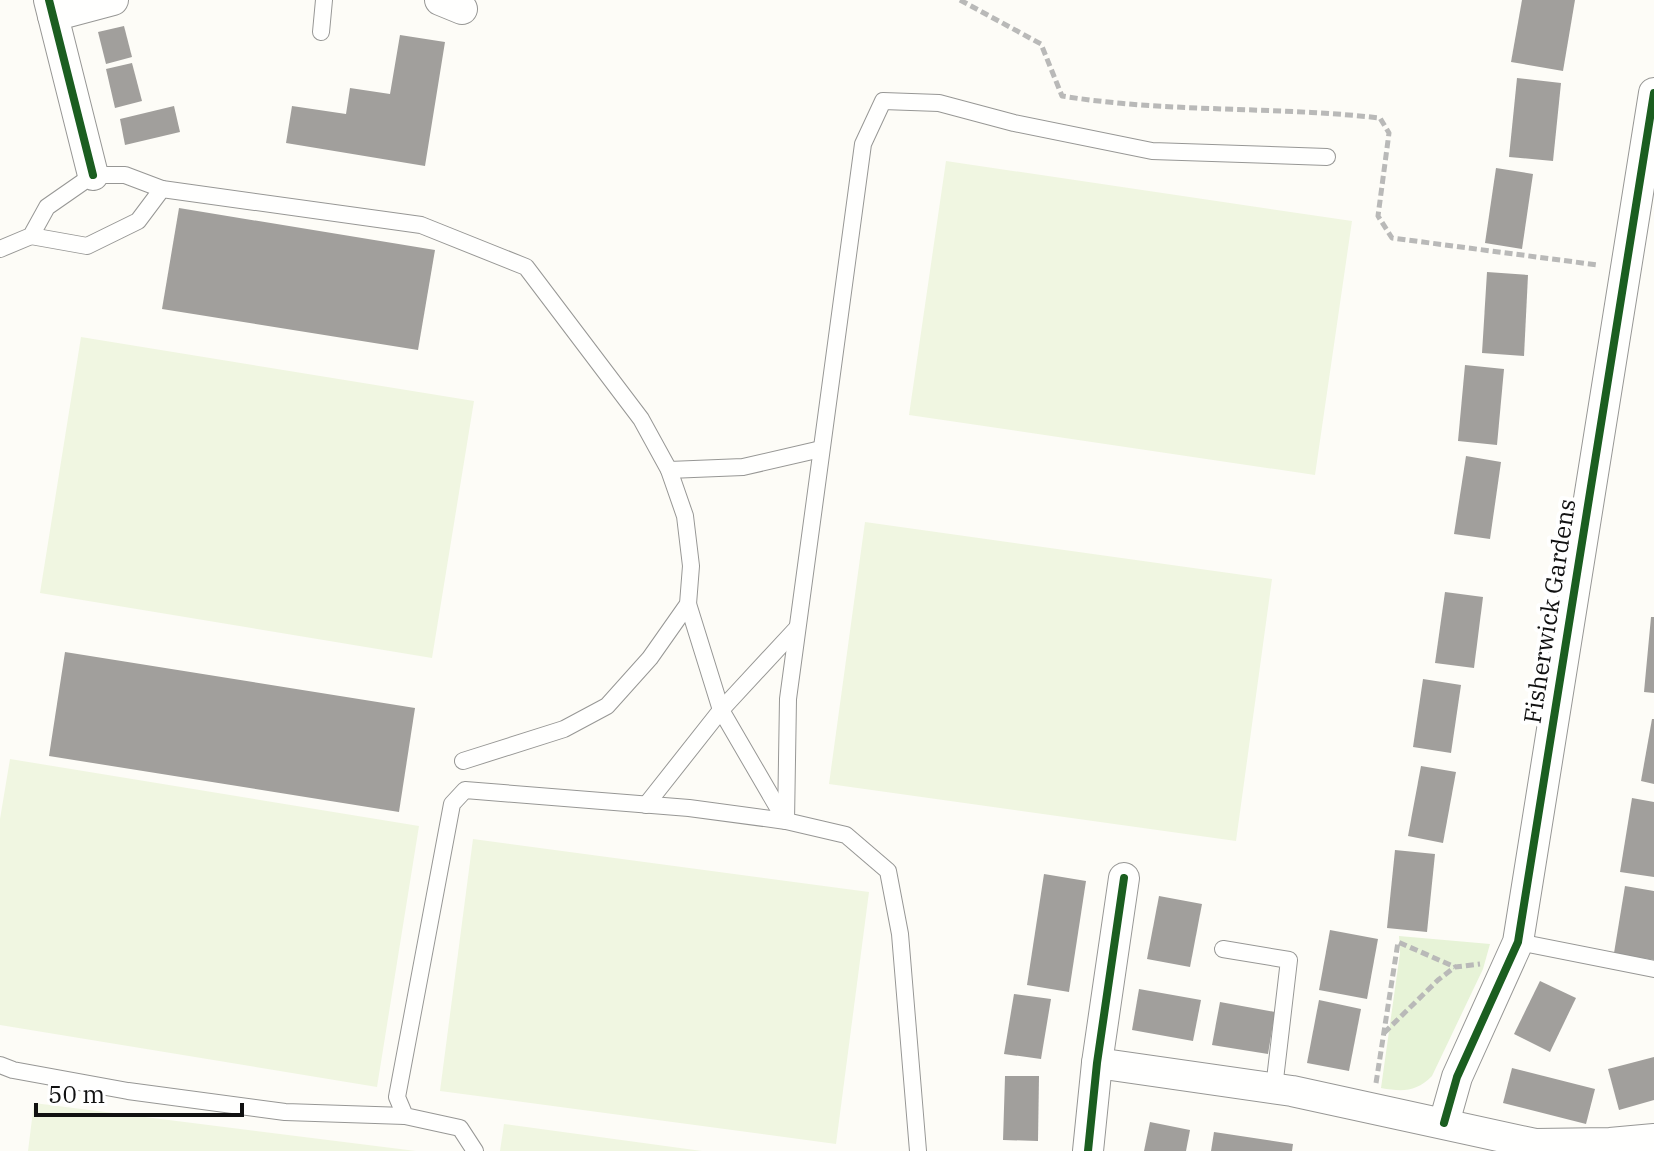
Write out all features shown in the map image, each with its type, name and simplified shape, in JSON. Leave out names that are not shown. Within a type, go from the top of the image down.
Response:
[{"type":"street","points":[[93,175],[51,8],[113,0]]},
{"type":"street","name":"Fisherwick Gardens","points":[[1444,1123],[1457,1077],[1515,951],[1654,93]]},
{"type":"street","points":[[1088,1151],[1097,1063],[1124,878]]},
{"type":"street","points":[[1097,1063],[1274,1088],[1535,1144],[1654,1139]]},
{"type":"lane","points":[[321,32],[324,0]]},
{"type":"lane","points":[[786,821],[788,699],[821,449],[863,144],[883,101],[939,103],[1014,123],[1152,151],[1327,157]]},
{"type":"lane","points":[[31,236],[47,207],[93,175],[125,175],[162,189],[421,225],[526,267],[641,419],[669,470],[685,516],[691,566],[688,604],[721,710],[786,821]]},
{"type":"lane","points":[[0,249],[31,236],[87,246],[138,221],[162,189]]},
{"type":"lane","points":[[669,470],[743,467],[821,449]]},
{"type":"lane","points":[[463,761],[564,729],[607,706],[650,658],[688,604]]},
{"type":"lane","points":[[646,805],[721,710],[797,628]]},
{"type":"lane","points":[[405,1116],[397,1097],[452,804],[465,790],[646,805],[786,821],[846,835],[888,871],[900,934],[918,1151]]},
{"type":"lane","points":[[1223,949],[1289,960],[1274,1088]]},
{"type":"lane","points":[[1515,951],[1654,969]]},
{"type":"lane","points":[[0,1065],[128,1091],[285,1112],[405,1116],[460,1128],[475,1151]]},
{"type":"path","points":[[1372,1107],[1398,942],[1455,967]]},
{"type":"path","points":[[1383,1034],[1455,967],[1515,951]]},
{"type":"green space","points":[[946,161],[1352,221],[1315,475],[909,415]]},
{"type":"green space","points":[[81,337],[474,401],[432,658],[40,593]]},
{"type":"green space","points":[[865,522],[1272,579],[1236,841],[829,784]]},
{"type":"green space","points":[[10,759],[419,826],[377,1087],[0,1025],[0,819]]},
{"type":"green space","points":[[473,839],[869,892],[836,1144],[440,1091]]},
{"type":"green space","points":[[1399,936],[1490,944],[1483,969],[1432,1076],[1415,1088],[1403,1090],[1381,1088],[1400,953]]},
{"type":"green space","points":[[34,1103],[416,1151],[28,1151]]},
{"type":"green space","points":[[504,1124],[702,1151],[500,1151]]},
{"type":"building","points":[[1522,0],[1575,0],[1563,71],[1511,62]]},
{"type":"building","points":[[124,26],[132,57],[106,64],[98,32]]},
{"type":"building","points":[[400,35],[445,42],[425,166],[286,143],[292,106],[346,114],[350,88],[390,94]]},
{"type":"building","points":[[132,63],[142,101],[115,108],[106,69]]},
{"type":"building","points":[[1517,78],[1561,83],[1553,161],[1509,157]]},
{"type":"building","points":[[174,106],[180,132],[125,145],[120,119]]},
{"type":"building","points":[[1496,168],[1533,174],[1522,249],[1485,243]]},
{"type":"building","points":[[179,208],[435,250],[418,350],[162,309]]},
{"type":"building","points":[[1487,272],[1528,275],[1524,356],[1482,353]]},
{"type":"building","points":[[1465,365],[1504,369],[1497,445],[1458,441]]},
{"type":"building","points":[[1466,456],[1501,462],[1490,539],[1454,534]]},
{"type":"building","points":[[1445,592],[1483,597],[1474,668],[1435,663]]},
{"type":"building","points":[[1651,617],[1654,617],[1654,693],[1644,692]]},
{"type":"building","points":[[65,652],[415,708],[399,812],[49,756]]},
{"type":"building","points":[[1423,679],[1461,685],[1451,753],[1413,747]]},
{"type":"building","points":[[1654,719],[1654,784],[1641,781]]},
{"type":"building","points":[[1421,766],[1456,772],[1443,843],[1408,836]]},
{"type":"building","points":[[1632,798],[1654,802],[1654,877],[1620,872]]},
{"type":"building","points":[[1395,850],[1435,854],[1427,932],[1387,928]]},
{"type":"building","points":[[1044,874],[1086,881],[1069,992],[1027,985]]},
{"type":"building","points":[[1625,886],[1654,891],[1654,960],[1614,953]]},
{"type":"building","points":[[1159,896],[1202,904],[1190,967],[1147,959]]},
{"type":"building","points":[[1330,930],[1378,939],[1367,999],[1319,990]]},
{"type":"building","points":[[1540,981],[1576,998],[1550,1052],[1514,1034]]},
{"type":"building","points":[[1139,989],[1201,1000],[1193,1041],[1132,1030]]},
{"type":"building","points":[[1014,994],[1051,999],[1041,1059],[1004,1054]]},
{"type":"building","points":[[1319,1000],[1361,1009],[1349,1071],[1307,1063]]},
{"type":"building","points":[[1220,1002],[1275,1012],[1268,1054],[1212,1045]]},
{"type":"building","points":[[1654,1057],[1654,1100],[1619,1110],[1608,1069]]},
{"type":"building","points":[[1512,1068],[1595,1089],[1586,1124],[1503,1103]]},
{"type":"building","points":[[1005,1076],[1039,1076],[1038,1141],[1003,1140]]},
{"type":"building","points":[[1150,1122],[1190,1130],[1186,1151],[1144,1151]]},
{"type":"building","points":[[1214,1132],[1293,1144],[1292,1151],[1211,1151]]},
{"type":"cycle path","points":[[49,0],[93,175]]},
{"type":"cycle path","points":[[1444,1123],[1457,1077],[1518,942],[1654,93]]},
{"type":"cycle path","points":[[1088,1151],[1097,1063],[1124,878]]}]
